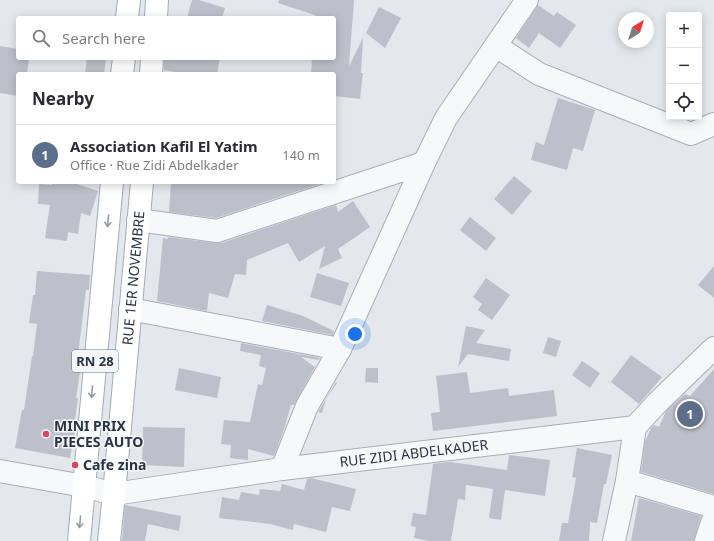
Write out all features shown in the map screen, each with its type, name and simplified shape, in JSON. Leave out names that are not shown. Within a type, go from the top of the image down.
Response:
[{"type":"main road","points":[[127,16],[129,0]]},
{"type":"main road","points":[[156,16],[158,0]]},
{"type":"main road","points":[[122,72],[124,60]]},
{"type":"main road","points":[[151,72],[152,60]]},
{"type":"main road","name":"RN 28","points":[[79,541],[112,184]]},
{"type":"main road","name":"RUE 1ER NOVEMBRE","points":[[109,541],[142,184]]},
{"type":"street","points":[[282,469],[307,406],[340,349],[424,163],[446,118],[527,0]]},
{"type":"street","points":[[496,46],[538,74],[691,134],[714,124]]},
{"type":"street","points":[[138,220],[217,231],[424,163]]},
{"type":"street","points":[[130,309],[340,349]]},
{"type":"street","points":[[614,541],[627,480],[635,427],[657,403],[714,348]]},
{"type":"street","name":"RUE ZIDI ABDELKADER","points":[[0,471],[84,486],[114,494],[282,469],[635,427]]},
{"type":"street","points":[[627,480],[714,507]]},
{"type":"street","points":[[706,541],[714,517]]},
{"type":"building","points":[[192,0],[199,0],[225,8],[223,16],[188,16]]},
{"type":"building","points":[[279,0],[354,0],[349,66],[363,38],[361,73],[363,73],[360,99],[336,96],[336,72],[311,72],[312,60],[336,60],[336,16],[315,16],[278,3]]},
{"type":"building","points":[[538,5],[554,16],[557,12],[576,25],[560,48],[539,33],[529,48],[516,38]]},
{"type":"building","points":[[379,7],[401,18],[385,48],[366,33]]},
{"type":"building","points":[[0,46],[16,49],[16,60],[29,60],[27,72],[16,72],[16,96],[0,93]]},
{"type":"building","points":[[87,60],[106,60],[104,72],[85,72]]},
{"type":"building","points":[[164,60],[220,60],[217,72],[176,72],[164,70]]},
{"type":"building","points":[[558,98],[595,110],[583,151],[573,148],[567,170],[531,160],[536,142],[544,145]]},
{"type":"building","points":[[514,176],[532,191],[512,215],[494,199]]},
{"type":"building","points":[[39,184],[77,184],[98,191],[90,216],[81,213],[78,234],[68,232],[67,241],[45,238],[50,205],[38,204]]},
{"type":"building","points":[[171,184],[320,184],[216,218],[169,212]]},
{"type":"building","points":[[353,201],[370,227],[338,249],[342,258],[319,269],[325,246],[299,262],[288,243],[247,260],[246,275],[235,274],[228,298],[209,293],[207,311],[157,301],[163,238],[168,239],[168,237],[221,243],[336,205],[338,212]]},
{"type":"building","points":[[470,217],[496,238],[486,251],[460,230]]},
{"type":"building","points":[[714,266],[714,298],[698,285]]},
{"type":"building","points":[[37,271],[90,275],[89,290],[86,290],[76,371],[80,372],[76,398],[78,398],[75,420],[77,420],[70,458],[15,448],[22,410],[24,410],[37,324],[29,323],[33,295],[35,295]]},
{"type":"building","points":[[317,273],[349,283],[341,306],[310,297]]},
{"type":"building","points":[[486,278],[510,295],[492,320],[478,310],[482,304],[473,297]]},
{"type":"building","points":[[267,305],[303,316],[334,331],[333,335],[262,321]]},
{"type":"building","points":[[466,326],[485,330],[476,343],[511,349],[509,361],[468,354],[458,367]]},
{"type":"building","points":[[548,337],[561,341],[556,357],[543,353]]},
{"type":"building","points":[[241,343],[320,358],[319,360],[301,357],[315,367],[294,405],[291,405],[274,456],[248,449],[248,460],[230,458],[231,445],[221,444],[224,420],[250,422],[258,384],[262,385],[266,368],[259,366],[261,355],[240,351]]},
{"type":"building","points":[[631,355],[662,377],[639,404],[611,382]]},
{"type":"building","points":[[582,361],[600,373],[590,388],[572,375]]},
{"type":"building","points":[[179,368],[221,377],[217,398],[175,390]]},
{"type":"building","points":[[366,368],[378,368],[378,383],[365,382]]},
{"type":"building","points":[[714,369],[714,494],[641,472],[645,442],[651,428],[654,425],[659,427],[666,411],[685,394],[690,396]]},
{"type":"building","points":[[467,372],[470,393],[508,388],[509,396],[554,390],[557,416],[433,431],[431,413],[440,412],[436,376]]},
{"type":"building","points":[[336,382],[337,383],[326,399],[322,413],[318,412]]},
{"type":"building","points":[[143,427],[185,428],[184,467],[142,465]]},
{"type":"building","points":[[577,448],[612,455],[606,484],[604,484],[597,523],[590,522],[589,541],[559,541],[562,523],[568,523],[576,478],[572,477]]},
{"type":"building","points":[[509,455],[550,460],[545,496],[505,490],[501,520],[489,518],[493,489],[466,485],[465,500],[458,499],[451,541],[429,541],[414,538],[416,527],[411,526],[413,513],[426,515],[433,464],[450,462],[507,470]]},
{"type":"building","points":[[311,478],[356,489],[350,511],[332,507],[326,532],[294,524],[293,530],[270,524],[219,518],[222,497],[239,500],[241,492],[259,495],[260,489],[280,491],[282,484],[304,490],[307,479]]},
{"type":"building","points":[[639,498],[701,516],[694,541],[631,541]]},
{"type":"building","points":[[125,505],[181,516],[179,531],[148,524],[145,541],[122,541]]},
{"type":"place","name":"Association Kafil El Yatim","points":[[690,414]]},
{"type":"place","name":"MINI PRIX PIECES AUTO","points":[[46,434]]},
{"type":"place","name":"Cafe zina","points":[[75,465]]}]
